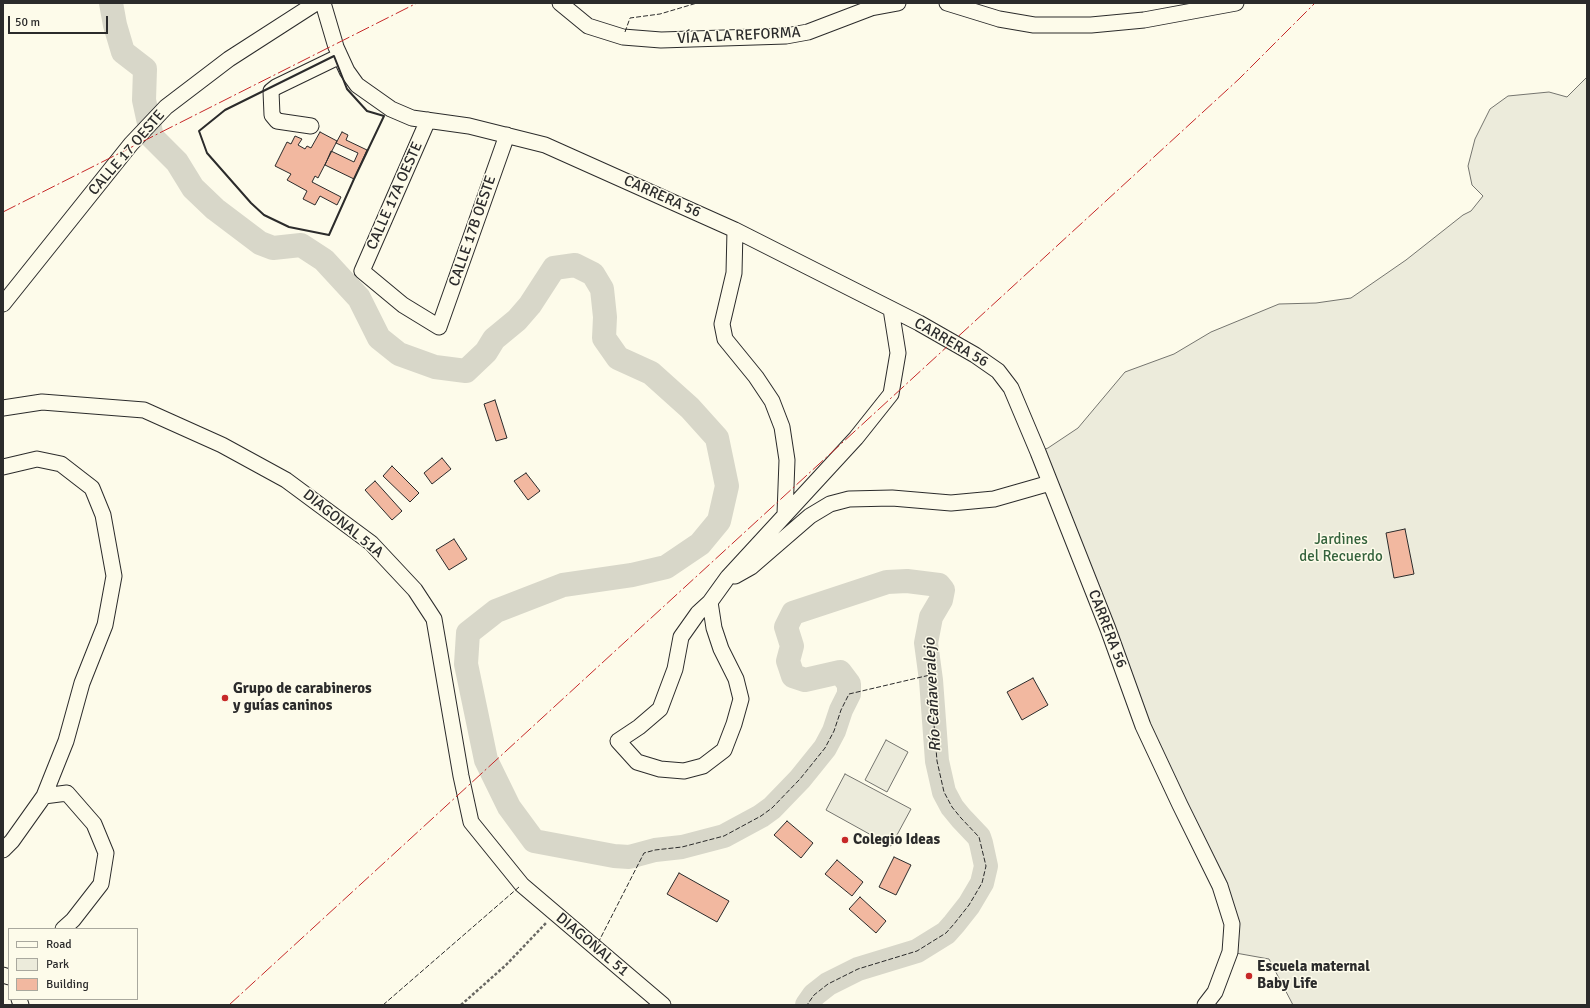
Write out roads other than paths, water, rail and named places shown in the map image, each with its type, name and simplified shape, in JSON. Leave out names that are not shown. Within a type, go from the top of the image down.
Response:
[{"type":"street","name":"CALLE 17 OESTE","points":[[3,304],[131,144],[166,107],[229,59],[316,3]]},
{"type":"street","name":"CARRERA 56","points":[[323,3],[338,52],[347,70],[357,85],[391,109],[412,118],[455,124],[545,145],[735,230],[891,309],[975,355],[998,371],[1011,388],[1050,483],[1108,628],[1143,726],[1220,886],[1232,924],[1230,952],[1215,992],[1205,1005]]},
{"type":"street","name":"VÍA A LA REFORMA","points":[[560,3],[588,26],[623,37],[661,40],[786,36],[808,32],[871,8],[898,3]]},
{"type":"street","points":[[947,3],[1000,19],[1034,25],[1091,25],[1144,20],[1236,3]]},
{"type":"street","points":[[311,126],[277,121],[272,115],[271,91],[338,52]]},
{"type":"street","name":"CALLE 17A OESTE","points":[[428,120],[362,271],[403,305],[439,327]]},
{"type":"street","name":"CALLE 17B OESTE","points":[[439,327],[507,135]]},
{"type":"street","points":[[735,230],[734,273],[722,324],[725,339],[756,377],[772,401],[782,427],[787,460],[785,514]]},
{"type":"street","points":[[710,602],[714,628],[736,679],[741,699],[734,724],[724,750],[703,766],[684,771],[660,769],[637,762],[618,741],[639,727],[660,709],[675,669],[681,638],[698,613],[710,602],[728,577],[856,438],[890,394],[898,353],[891,309]]},
{"type":"street","name":"DIAGONAL 51A","points":[[3,408],[42,402],[144,410],[222,445],[286,480],[371,543],[415,590],[434,619],[461,776],[471,822],[522,885]]},
{"type":"street","points":[[3,467],[37,459],[62,464],[92,488],[103,514],[114,576],[105,624],[82,683],[66,742],[44,796],[12,841],[3,850]]},
{"type":"street","points":[[728,577],[736,576],[750,567],[810,516],[830,504],[849,500],[892,498],[951,502],[987,499],[1050,483]]},
{"type":"street","points":[[44,796],[67,793],[94,824],[106,853],[101,884],[73,920],[64,928]]},
{"type":"street","name":"DIAGONAL 51","points":[[522,885],[663,1005]]},
{"type":"waterway","name":"Río Cañaveralejo","points":[[111,3],[115,25],[123,52],[145,69],[144,100],[152,137],[177,162],[193,188],[215,209],[260,243],[273,248],[301,245],[324,260],[359,298],[379,338],[399,354],[435,367],[466,371],[486,352],[494,339],[517,320],[530,305],[554,268],[575,265],[593,274],[602,289],[605,317],[604,338],[618,358],[651,373],[690,408],[717,438],[727,486],[719,521],[700,544],[666,567],[632,575],[563,585],[496,611],[468,633],[466,664],[486,760],[509,807],[534,841],[614,856],[629,857],[655,850],[682,847],[724,836],[761,816],[772,808],[800,779],[825,748],[834,731],[841,710],[849,694],[849,684],[840,672],[805,680],[793,676],[788,661],[792,646],[786,627],[793,613],[887,582],[907,581],[939,585],[943,590],[941,600],[931,617],[926,643],[931,680],[937,761],[944,792],[952,807],[979,837],[986,866],[982,883],[969,905],[946,933],[917,951],[858,969],[828,984],[814,995],[807,1005]]},
{"type":"place","name":"Grupo de carabineros y guías caninos","points":[[225,698]]},
{"type":"place","name":"Colegio Ideas","points":[[845,840]]},
{"type":"place","name":"Escuela maternal Baby Life","points":[[1249,976]]},
{"type":"park label","name":"Jardines del Recuerdo","points":[[1341,548]]}]
